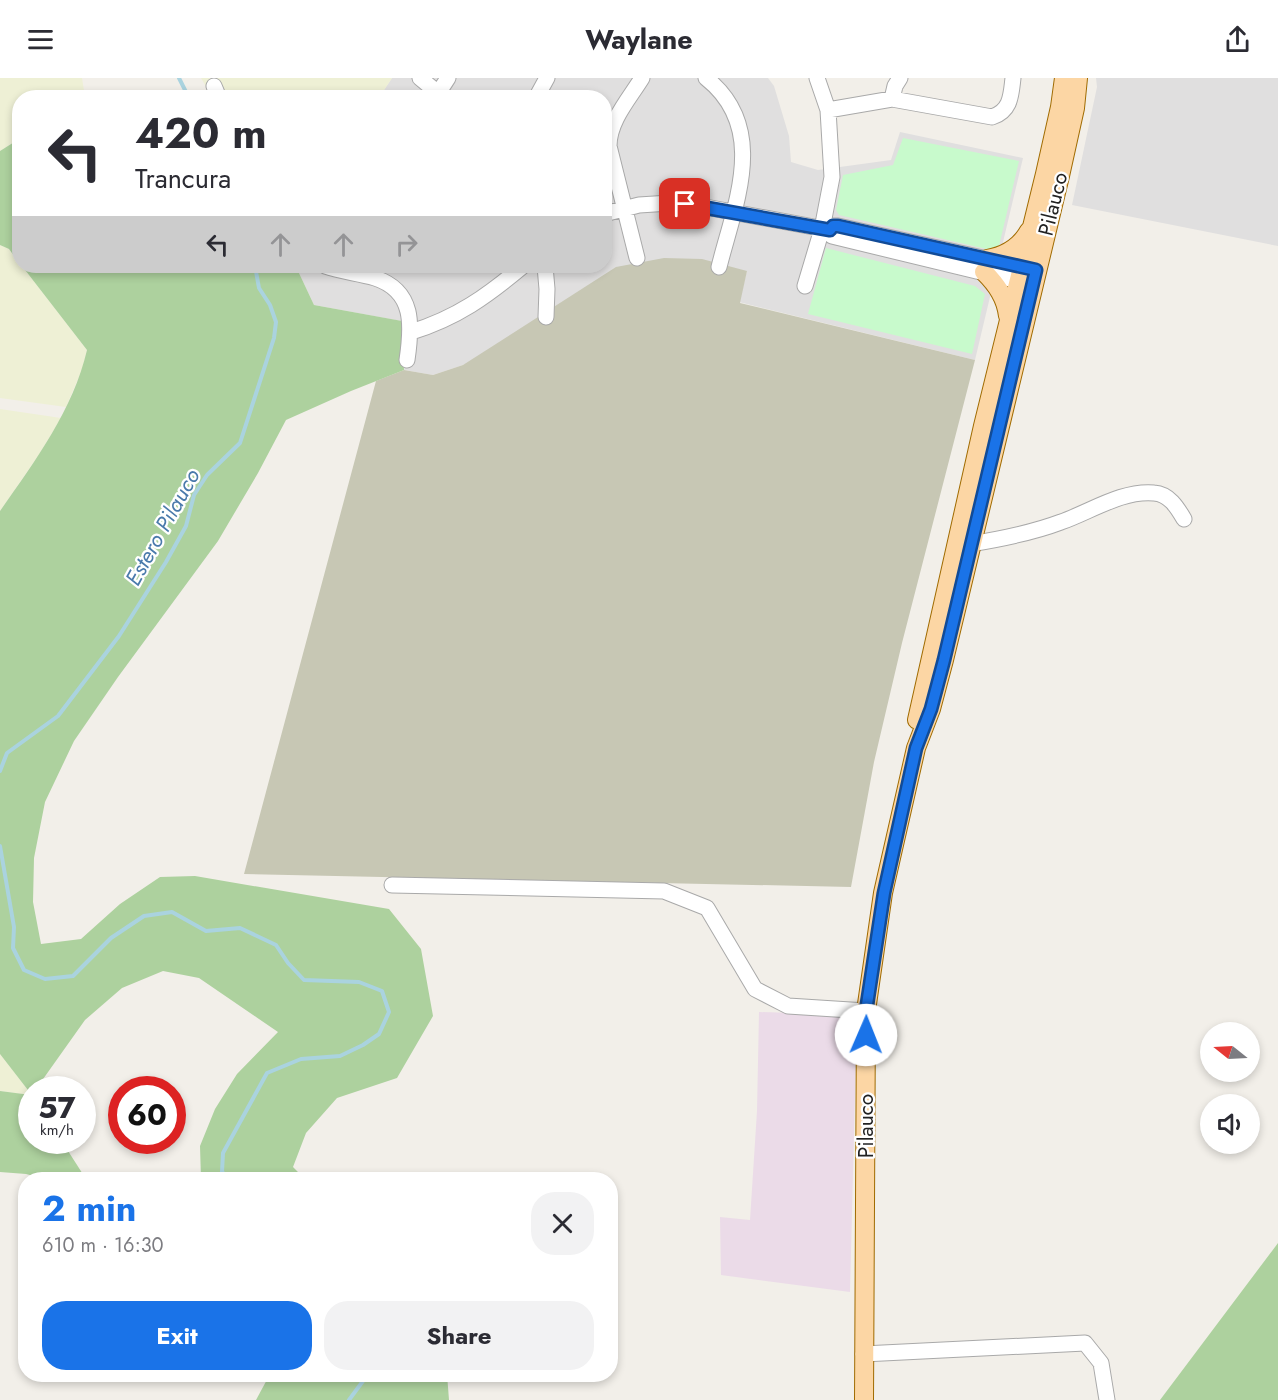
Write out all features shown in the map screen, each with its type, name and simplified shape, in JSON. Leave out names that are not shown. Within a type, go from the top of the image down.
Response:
[{"type":"main road","name":"Pilauco","points":[[916,748],[919,705],[1009,320],[1027,276],[1033,221],[1060,107],[1064,78]]},
{"type":"main road","name":"Pilauco","points":[[864,1400],[866,1011],[884,893],[916,748],[931,709],[970,544],[1027,276],[1075,108],[1078,78]]},
{"type":"main road","points":[[1009,320],[1007,306],[985,265],[1016,247],[1026,236],[1033,221]]},
{"type":"street","points":[[420,78],[433,90]]},
{"type":"street","points":[[612,129],[642,78]]},
{"type":"street","points":[[706,78],[730,102],[741,131],[744,159],[719,267]]},
{"type":"street","points":[[805,285],[826,229],[832,177],[828,110],[817,78]]},
{"type":"street","points":[[892,99],[895,86],[900,78]]},
{"type":"street","points":[[828,110],[892,99],[992,117],[1001,113],[1008,106],[1013,78]]},
{"type":"street","points":[[612,158],[637,258]]},
{"type":"street","points":[[612,212],[624,208],[670,203],[700,206],[826,229],[836,237],[985,265],[1027,276]]},
{"type":"street","points":[[356,273],[389,285],[402,298],[410,314],[411,332],[407,360]]},
{"type":"street","points":[[411,332],[430,327],[464,311],[514,273]]},
{"type":"street","points":[[546,273],[546,317]]},
{"type":"street","points":[[970,544],[1061,523],[1128,495],[1154,493],[1166,496],[1176,505],[1184,519]]},
{"type":"street","points":[[392,885],[664,891],[707,908],[755,989],[788,1006],[866,1011]]},
{"type":"street","points":[[863,1353],[1085,1343],[1101,1363],[1107,1400]]},
{"type":"shaded area","points":[[0,78],[82,78],[84,90],[12,90],[12,143],[0,151]]},
{"type":"shaded area","points":[[201,78],[392,78],[384,90],[208,90]]},
{"type":"shaded area","points":[[392,78],[768,78],[774,86],[789,136],[791,162],[818,170],[891,160],[900,132],[1023,158],[975,360],[739,302],[747,271],[433,375],[404,370],[401,321],[314,305],[299,273],[612,273],[612,90],[384,90]]},
{"type":"shaded area","points":[[1096,78],[1278,78],[1278,246],[1072,205],[1097,87]]},
{"type":"shaded area","points":[[0,245],[9,249],[12,254],[12,273],[27,273],[87,350],[82,370],[66,407],[0,398]]},
{"type":"shaded area","points":[[664,258],[702,259],[747,271],[740,303],[975,360],[902,643],[874,762],[851,887],[244,874],[376,381],[404,370],[433,375],[463,365],[607,273],[612,273],[612,270]]},
{"type":"shaded area","points":[[0,409],[61,418],[0,511]]},
{"type":"shaded area","points":[[759,1012],[857,1015],[850,1292],[721,1275],[720,1217],[750,1220],[757,1111]]},
{"type":"shaded area","points":[[0,1054],[18,1077],[18,1093],[0,1091]]},
{"type":"green space","points":[[903,138],[1019,161],[999,246],[991,250],[839,215],[836,210],[843,175],[893,165]]},
{"type":"green space","points":[[12,143],[12,253],[0,245],[0,151]]},
{"type":"green space","points":[[826,248],[975,286],[985,294],[972,354],[808,314]]},
{"type":"green space","points":[[27,273],[299,273],[314,305],[402,321],[404,370],[286,420],[218,541],[74,741],[45,802],[34,858],[33,902],[41,944],[81,939],[120,904],[160,877],[195,876],[389,909],[421,949],[433,1016],[397,1078],[337,1098],[306,1133],[293,1167],[298,1172],[201,1172],[200,1146],[215,1109],[237,1074],[278,1032],[199,978],[163,971],[122,988],[85,1020],[45,1076],[18,1077],[0,1054],[0,511],[63,414],[81,372],[87,350]]},
{"type":"green space","points":[[0,1091],[18,1093],[18,1154],[70,1154],[82,1172],[0,1172]]},
{"type":"green space","points":[[1278,1243],[1278,1400],[1160,1400]]},
{"type":"green space","points":[[266,1382],[448,1382],[449,1400],[256,1400]]},
{"type":"waterway","name":"Estero Pilauco","points":[[179,78],[185,90]]},
{"type":"waterway","name":"Estero Pilauco","points":[[0,771],[7,753],[58,716],[119,636],[186,526],[194,495],[207,475],[240,443],[274,338],[276,322],[270,305],[259,288],[256,273]]},
{"type":"waterway","name":"Estero Pilauco","points":[[0,846],[14,927],[13,948],[24,970],[45,979],[73,976],[111,938],[144,916],[172,912],[206,931],[240,928],[276,945],[288,963],[304,980],[359,982],[382,991],[389,1012],[379,1034],[340,1056],[301,1059],[267,1073],[223,1153],[222,1172]]},
{"type":"waterway","name":"Estero Pilauco","points":[[349,1400],[362,1382]]},
{"type":"route","points":[[685,204],[830,230],[833,226],[838,226],[1036,270],[944,660],[931,709],[916,748],[884,893],[866,1011],[866,1035]]}]
